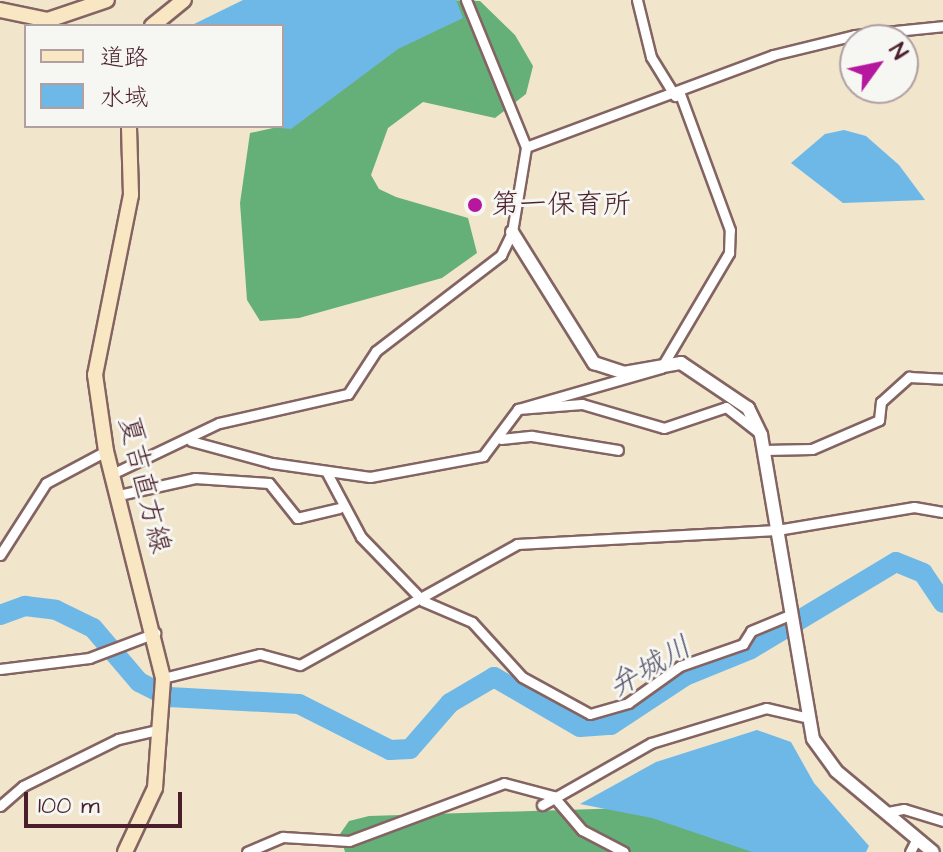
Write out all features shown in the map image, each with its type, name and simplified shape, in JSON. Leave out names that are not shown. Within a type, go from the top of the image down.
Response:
[{"type":"main road","points":[[0,10],[48,20],[107,0]]},
{"type":"main road","points":[[154,24],[184,0]]},
{"type":"main road","name":"夏吉直方線","points":[[125,852],[155,788],[163,678],[155,633],[106,451],[95,375],[131,195],[129,128]]},
{"type":"street","points":[[114,473],[191,441],[219,423],[348,394],[376,351],[490,270],[512,232],[526,147],[466,0]]},
{"type":"street","points":[[191,441],[327,473],[370,477],[483,456],[501,439],[518,409],[648,376],[670,360],[729,253],[730,230],[678,95],[651,57],[637,0]]},
{"type":"street","points":[[526,147],[678,95],[773,55],[855,35],[943,26]]},
{"type":"street","points":[[512,232],[594,363],[624,373],[670,360],[732,393],[761,435],[792,614],[804,717],[836,771],[933,852]]},
{"type":"street","points":[[764,450],[812,449],[879,420],[881,402],[909,377],[943,379]]},
{"type":"street","points":[[518,409],[582,404],[647,429],[726,407],[761,435]]},
{"type":"street","points":[[501,439],[532,436],[618,450]]},
{"type":"street","points":[[0,555],[46,483],[106,451]]},
{"type":"street","points":[[327,473],[339,508],[423,601],[472,622],[509,655],[522,677],[590,714],[628,703],[680,666],[743,644],[751,631],[792,614]]},
{"type":"street","points":[[119,495],[195,478],[269,483],[297,518],[339,508]]},
{"type":"street","points":[[163,678],[260,654],[300,665],[423,601],[517,544],[777,530],[914,507],[943,512]]},
{"type":"street","points":[[0,669],[89,658],[155,633]]},
{"type":"street","points":[[542,805],[651,743],[766,708],[804,717]]},
{"type":"street","points":[[0,806],[23,786],[118,739],[161,722]]},
{"type":"street","points":[[247,852],[283,837],[349,841],[504,783],[553,796],[582,830],[624,852]]},
{"type":"street","points":[[888,812],[904,809],[943,821]]},
{"type":"street","points":[[910,852],[917,838]]},
{"type":"green space","points":[[447,0],[480,1],[515,35],[533,66],[526,94],[495,118],[423,102],[388,128],[371,175],[379,189],[396,197],[468,218],[477,253],[442,278],[299,318],[260,321],[247,300],[240,203],[250,133],[284,128],[284,124]]},
{"type":"green space","points":[[723,805],[773,852],[345,852],[340,834],[349,821],[369,816]]},
{"type":"water","points":[[243,0],[456,0],[463,18],[398,49],[291,129],[280,128],[284,128],[284,24],[194,24]]},
{"type":"water","points":[[844,130],[866,136],[899,165],[925,200],[843,203],[791,163],[825,134]]},
{"type":"water","points":[[757,730],[791,742],[814,783],[869,846],[866,852],[752,852],[652,818],[580,804],[656,762]]},
{"type":"waterway","name":"弁城川","points":[[0,615],[25,606],[56,610],[93,628],[139,682],[169,697],[299,704],[390,750],[410,749],[450,703],[494,677],[580,727],[611,725],[685,676],[751,649],[896,562],[923,573],[943,603]]},
{"type":"place","name":"第一保育所","points":[[475,205]]}]
